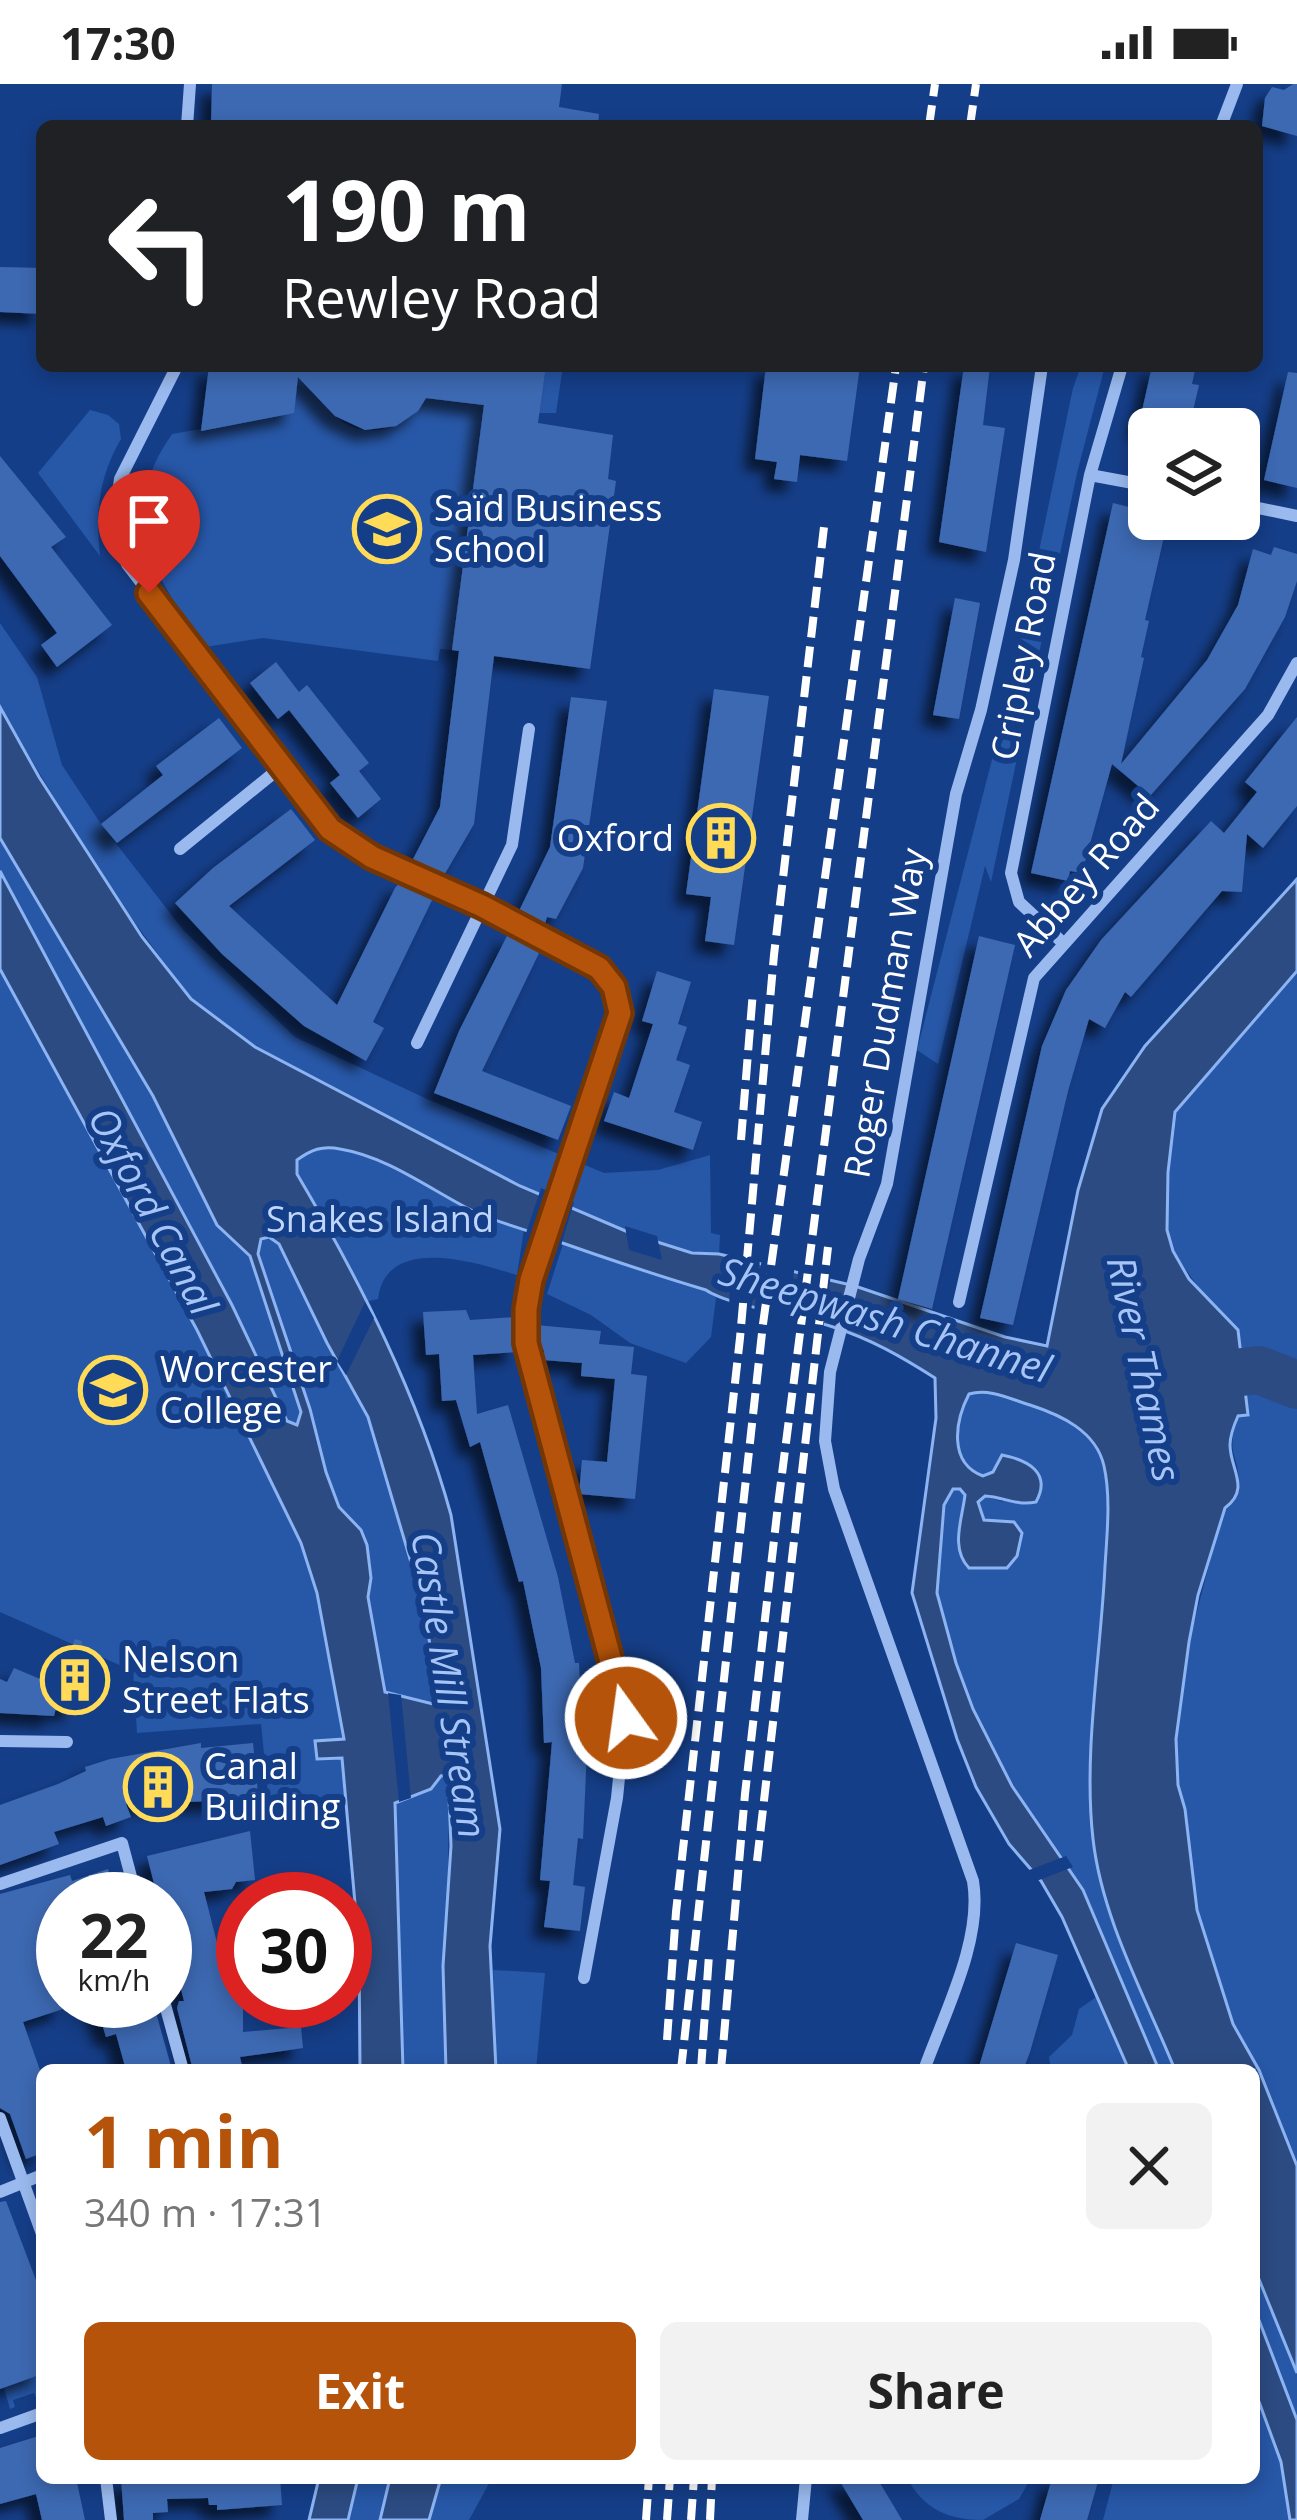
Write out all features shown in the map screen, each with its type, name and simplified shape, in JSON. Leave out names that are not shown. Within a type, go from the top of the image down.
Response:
[{"type":"street","points":[[187,120],[190,84]]},
{"type":"street","points":[[1223,120],[1237,84]]},
{"type":"street","points":[[174,372],[120,479],[114,522],[127,564],[330,829],[353,847],[482,906],[599,968],[614,987],[620,1013],[563,1180],[526,1309],[526,1343],[626,1718],[617,1798],[584,1978]]},
{"type":"street","name":"Roger Dudman Way","points":[[926,2064],[972,1936],[977,1907],[973,1881],[834,1489],[824,1441],[834,1351],[859,1259],[887,1184],[956,794],[981,710],[1014,560],[1041,372]]},
{"type":"street","name":"Cripley Road","points":[[1062,942],[1019,902],[1011,873],[1090,475],[1120,372]]},
{"type":"street","points":[[1090,475],[1128,482]]},
{"type":"street","points":[[1260,508],[1297,516]]},
{"type":"street","name":"Abbey Road","points":[[959,1302],[1034,978],[1268,715],[1297,663]]},
{"type":"street","points":[[417,1043],[512,845],[529,729]]},
{"type":"street","points":[[180,849],[281,767]]},
{"type":"street","points":[[0,1741],[67,1742]]},
{"type":"street","points":[[0,1884],[122,1843],[130,1872]]},
{"type":"street","points":[[171,2028],[181,2064]]},
{"type":"street","points":[[0,2118],[36,2217]]},
{"type":"street","points":[[0,2192],[36,2177]]},
{"type":"street","points":[[0,2428],[36,2416]]},
{"type":"street","points":[[107,2484],[111,2520]]},
{"type":"street","points":[[802,2520],[805,2484]]},
{"type":"green space","points":[[300,372],[305,372],[330,411],[360,429],[398,424],[428,395],[485,405],[452,650],[440,649],[438,661],[263,638],[205,647],[171,596],[148,545],[144,519],[155,464],[172,434],[293,413]]},
{"type":"green space","points":[[545,372],[562,372],[556,413],[539,413]]},
{"type":"green space","points":[[1079,372],[1103,372],[1077,473],[991,882],[985,866],[938,1064],[917,1050],[1010,690]]},
{"type":"green space","points":[[90,410],[119,424],[121,439],[100,495],[100,556],[38,473]]},
{"type":"green space","points":[[0,623],[37,677],[62,765],[101,824],[184,931],[295,1037],[604,1173],[658,1170],[710,1155],[711,1233],[720,1235],[719,1254],[692,1253],[635,1235],[520,1186],[255,1047],[191,999],[102,878],[0,707]]},
{"type":"green space","points":[[0,838],[153,1096],[225,1234],[250,1256],[301,1412],[297,1425],[287,1421],[232,1305],[0,871]]},
{"type":"green space","name":"Worcester College","points":[[0,969],[197,1330],[301,1543],[317,1593],[344,1740],[315,1741],[317,1758],[342,1757],[346,1802],[269,1805],[261,1724],[137,1733],[133,1671],[0,1612]]},
{"type":"green space","points":[[1297,971],[1297,2166],[1260,2064],[1256,2064],[1233,2024],[1197,1910],[1178,1785],[1176,1739],[1189,1642],[1221,1519],[1238,1490],[1233,1438],[1239,1416],[1247,1415],[1207,1300],[1173,1251],[1167,1230],[1175,1112]]},
{"type":"green space","name":"Snakes Island","points":[[328,1147],[368,1157],[478,1213],[524,1229],[517,1275],[458,1260],[415,1259],[398,1266],[385,1279],[378,1299],[365,1302],[297,1174],[297,1160]]},
{"type":"green space","points":[[269,1237],[279,1244],[368,1417],[423,1603],[438,1694],[433,1704],[385,1693],[368,1597],[371,1564],[361,1530],[339,1507],[326,1472],[258,1254],[261,1239]]},
{"type":"green space","points":[[563,1244],[706,1290],[716,1298],[711,1337],[686,1363],[630,1343],[591,1315],[547,1294]]},
{"type":"green space","points":[[978,1391],[1028,1402],[1059,1416],[1086,1436],[1102,1462],[1108,1522],[1091,1738],[1093,1839],[1115,1928],[1172,2064],[1156,2064],[1083,1890],[1012,1786],[956,1663],[937,1593],[944,1505],[953,1489],[965,1495],[959,1530],[978,1559],[998,1568],[1008,1567],[1017,1556],[984,1520],[978,1502],[985,1496],[1003,1502],[997,1462],[993,1472],[982,1476],[971,1470],[959,1451],[960,1416],[969,1394]]},
{"type":"green space","points":[[449,1774],[446,2064],[403,2064],[395,1802]]},
{"type":"green space","points":[[493,1970],[545,1973],[537,2064],[496,2064]]},
{"type":"green space","points":[[1099,1995],[1127,2064],[1050,2064],[1049,2057],[1072,2035],[1079,2009]]},
{"type":"green space","points":[[1260,2282],[1297,2373],[1297,2420],[1260,2323]]},
{"type":"green space","points":[[36,2376],[36,2398],[34,2393],[13,2400],[15,2407],[10,2409],[4,2388]]},
{"type":"green space","points":[[1260,2404],[1281,2462],[1290,2520],[1103,2520],[1112,2484],[1260,2484]]},
{"type":"green space","points":[[357,2484],[389,2484],[380,2520],[348,2520]]},
{"type":"green space","points":[[439,2484],[489,2484],[469,2520],[429,2520]]},
{"type":"green space","points":[[911,2484],[1028,2484],[1019,2499],[983,2520],[938,2511]]},
{"type":"water","points":[[0,707],[142,937],[191,999],[255,1047],[520,1186],[635,1235],[692,1253],[719,1254],[855,1286],[1005,1337],[1047,1346],[1078,1190],[1102,1109],[1145,1046],[1297,879],[1297,971],[1175,1112],[1168,1172],[1167,1230],[1173,1251],[1189,1279],[1238,1330],[1248,1415],[1238,1416],[1231,1434],[1237,1494],[1225,1508],[1198,1595],[1176,1739],[1178,1785],[1197,1910],[1233,2024],[1256,2064],[1172,2064],[1105,1898],[1093,1839],[1090,1772],[1108,1503],[1100,1454],[1085,1434],[1042,1409],[992,1393],[969,1394],[958,1428],[964,1462],[983,1476],[993,1472],[1002,1455],[1021,1460],[1039,1476],[1040,1492],[1036,1502],[985,1496],[978,1502],[984,1520],[1014,1522],[1022,1533],[1017,1556],[1007,1568],[969,1568],[959,1543],[965,1495],[953,1489],[944,1505],[937,1593],[973,1709],[1012,1786],[1083,1890],[1156,2064],[1126,2064],[1062,1917],[1041,1881],[1009,1844],[976,1787],[957,1739],[912,1593],[936,1418],[935,1378],[847,1332],[730,1301],[498,1221],[376,1159],[328,1148],[297,1160],[297,1174],[385,1340],[422,1426],[451,1515],[500,1829],[490,1946],[496,2064],[446,2064],[448,1775],[441,1776],[431,1789],[395,1803],[403,2064],[360,2064],[360,2028],[372,2028],[372,1872],[352,1872],[342,1758],[317,1759],[315,1741],[344,1739],[317,1593],[301,1543],[197,1330],[0,969],[0,871],[232,1305],[287,1421],[297,1425],[301,1412],[250,1256],[217,1225],[153,1096],[0,838]],"holes":[[[269,1237],[279,1244],[368,1417],[423,1603],[438,1693],[433,1704],[385,1692],[368,1597],[367,1545],[361,1530],[339,1507],[326,1472],[258,1254],[261,1239]]]},
{"type":"water","points":[[1260,2073],[1297,2166],[1297,2373],[1260,2282]]},
{"type":"water","points":[[1260,2323],[1297,2420],[1297,2520],[1290,2520],[1281,2462],[1260,2404]]},
{"type":"water","points":[[318,2484],[357,2484],[348,2520],[309,2520]]},
{"type":"water","points":[[389,2484],[439,2484],[429,2520],[380,2520]]},
{"type":"pier","points":[[541,1188],[574,1202],[560,1249],[525,1236]]},
{"type":"pier","points":[[625,1226],[657,1236],[662,1260],[629,1250]]},
{"type":"pier","points":[[732,1251],[759,1257],[751,1311],[729,1306]]},
{"type":"pier","points":[[762,1258],[795,1265],[787,1320],[754,1311]]},
{"type":"pier","points":[[799,1266],[831,1274],[823,1330],[791,1321]]},
{"type":"pier","points":[[365,1302],[374,1318],[346,1375],[337,1361]]},
{"type":"pier","points":[[388,1693],[401,1695],[411,1798],[399,1802]]},
{"type":"pier","points":[[1066,1856],[1073,1867],[1034,1882],[1024,1872]]},
{"type":"building","points":[[212,84],[562,84],[559,107],[599,114],[598,120],[211,120]]},
{"type":"building","points":[[1297,84],[1297,136],[1263,126],[1265,98],[1272,87],[1284,90]]},
{"type":"building","points":[[0,267],[36,268],[36,314],[0,312]]},
{"type":"building","points":[[208,372],[545,372],[538,423],[613,435],[608,479],[616,481],[590,669],[494,656],[474,824],[443,877],[411,863],[440,807],[459,651],[452,650],[484,405],[426,398],[418,411],[396,426],[365,430],[335,416],[298,377],[294,413],[201,431]]},
{"type":"building","points":[[765,372],[859,372],[847,461],[800,455],[797,482],[774,479],[777,462],[755,459]]},
{"type":"building","points":[[963,372],[989,372],[983,425],[1005,428],[986,552],[939,542]]},
{"type":"building","points":[[1151,372],[1195,372],[1192,384],[1199,385],[1194,408],[1143,408]]},
{"type":"building","points":[[1288,372],[1297,373],[1297,488],[1264,480]]},
{"type":"building","points":[[0,456],[66,537],[51,547],[112,625],[57,667],[41,645],[57,633],[0,556]]},
{"type":"building","points":[[1113,503],[1128,507],[1128,540],[1163,540],[1121,764],[1207,660],[1238,605],[1253,549],[1271,555],[1274,547],[1297,554],[1297,581],[1285,617],[1245,689],[1150,796],[1112,764],[1082,873],[1070,871],[1068,881],[1031,873]]},
{"type":"building","points":[[955,598],[980,603],[959,719],[933,715]]},
{"type":"building","points":[[276,662],[299,692],[307,685],[369,763],[359,771],[381,799],[358,818],[330,783],[340,775],[289,710],[278,719],[250,683]]},
{"type":"building","name":"Oxford","points":[[714,689],[769,696],[734,945],[705,941],[711,897],[686,894]]},
{"type":"building","points":[[571,697],[607,701],[583,868],[556,919],[547,917],[544,927],[518,913],[550,847]]},
{"type":"building","points":[[1297,717],[1297,806],[1263,848],[1247,834],[1242,892],[1222,891],[1131,997],[1125,992],[1105,1028],[1089,1019],[1013,1325],[980,1318],[1042,1046],[1066,990],[1101,940],[1211,821],[1224,833],[1257,792],[1245,782]]},
{"type":"building","points":[[219,718],[242,748],[117,843],[101,824],[163,775],[156,766]]},
{"type":"building","points":[[291,809],[315,840],[229,906],[337,1005],[401,881],[434,896],[373,1022],[384,1028],[366,1061],[304,1026],[222,954],[175,903]]},
{"type":"building","points":[[509,932],[541,949],[482,1071],[571,1106],[558,1140],[434,1093]]},
{"type":"building","points":[[979,936],[1015,945],[932,1309],[898,1299]]},
{"type":"building","points":[[657,971],[691,982],[678,1024],[687,1027],[676,1060],[690,1065],[674,1112],[702,1122],[693,1150],[604,1121],[614,1092],[629,1098],[653,1024],[642,1021]]},
{"type":"building","points":[[466,1310],[470,1320],[515,1317],[517,1352],[473,1355],[477,1414],[508,1405],[558,1577],[575,1663],[579,1663],[583,1750],[587,1750],[583,1839],[578,1838],[573,1885],[585,1887],[580,1931],[544,1927],[550,1881],[540,1880],[552,1742],[544,1743],[541,1668],[523,1581],[519,1582],[480,1442],[470,1447],[456,1400],[442,1401],[439,1354],[426,1355],[423,1312]]},
{"type":"building","points":[[536,1325],[601,1331],[599,1344],[634,1347],[631,1374],[647,1376],[635,1499],[579,1494],[582,1460],[607,1462],[615,1379],[581,1376],[582,1363],[543,1360]]},
{"type":"building","name":"Nelson Street Flats","points":[[75,1639],[82,1641],[81,1648],[102,1658],[85,1694],[76,1689],[74,1711],[56,1708],[54,1716],[0,1713],[0,1679],[7,1682],[14,1668],[40,1679],[59,1679]]},
{"type":"building","name":"Canal Building","points":[[201,1743],[201,1748],[253,1743],[258,1793],[247,1794],[247,1800],[126,1804],[131,1817],[106,1826],[103,1817],[54,1832],[59,1844],[0,1865],[0,1805],[110,1759]]},
{"type":"building","points":[[250,1831],[254,1872],[216,1872],[216,1891],[204,1892],[216,1939],[216,2028],[243,2028],[243,2032],[301,2028],[303,2048],[240,2057],[242,2064],[191,2064],[182,2028],[192,2028],[192,1872],[151,1872],[147,1856]]},
{"type":"building","points":[[36,1884],[36,2018],[23,2022],[38,2064],[36,2155],[26,2159],[10,2114],[0,2108],[0,1894]]},
{"type":"building","points":[[1016,1943],[1058,1955],[1025,2064],[980,2064]]},
{"type":"building","points":[[103,2028],[160,2028],[170,2064],[124,2064],[116,2034],[106,2037]]},
{"type":"building","points":[[6,2201],[36,2280],[36,2376],[0,2389],[0,2202]]},
{"type":"building","points":[[36,2437],[36,2484],[77,2484],[85,2520],[42,2520],[36,2494],[0,2504],[0,2448]]},
{"type":"building","points":[[121,2484],[280,2484],[282,2505],[217,2510],[208,2498],[167,2499],[168,2512],[153,2513],[153,2520],[124,2520]]},
{"type":"building","points":[[842,2484],[881,2484],[902,2520],[863,2520]]},
{"type":"building","points":[[1050,2484],[1097,2484],[1087,2520],[1040,2520]]},
{"type":"waterway","name":"River Thames","points":[[1182,1379],[1259,1370],[1297,1385]]},
{"type":"railway","points":[[930,120],[935,84]]},
{"type":"railway","points":[[971,120],[976,84]]},
{"type":"railway","points":[[682,2064],[763,1324],[895,372]]},
{"type":"railway","points":[[722,2064],[745,1794],[778,1505],[923,372]]},
{"type":"railway","points":[[667,2040],[676,1912],[740,1338],[774,955],[824,527]]},
{"type":"railway","points":[[741,1140],[753,991]]},
{"type":"railway","points":[[757,1861],[828,1247]]},
{"type":"railway","points":[[701,2064],[709,1955]]},
{"type":"railway","points":[[646,2520],[649,2484]]},
{"type":"railway","points":[[667,2520],[670,2484]]},
{"type":"railway","points":[[691,2520],[694,2484]]},
{"type":"railway","points":[[710,2520],[712,2484]]},
{"type":"place","name":"Saïd Business School","points":[[387,529]]},
{"type":"place","name":"Oxford","points":[[721,838]]},
{"type":"place","name":"Worcester College","points":[[113,1390]]},
{"type":"place","name":"Nelson Street Flats","points":[[75,1680]]},
{"type":"place","name":"Canal Building","points":[[158,1787]]},
{"type":"route","points":[[149,593],[330,829],[372,857],[482,906],[599,968],[614,987],[620,1013],[531,1280],[526,1343],[626,1718]]},
{"type":"water label","name":"Oxford Canal","points":[[153,1211]]},
{"type":"water label","name":"Sheepwash Channel","points":[[885,1320]]},
{"type":"water label","name":"Castle Mill Stream","points":[[449,1685]]}]
